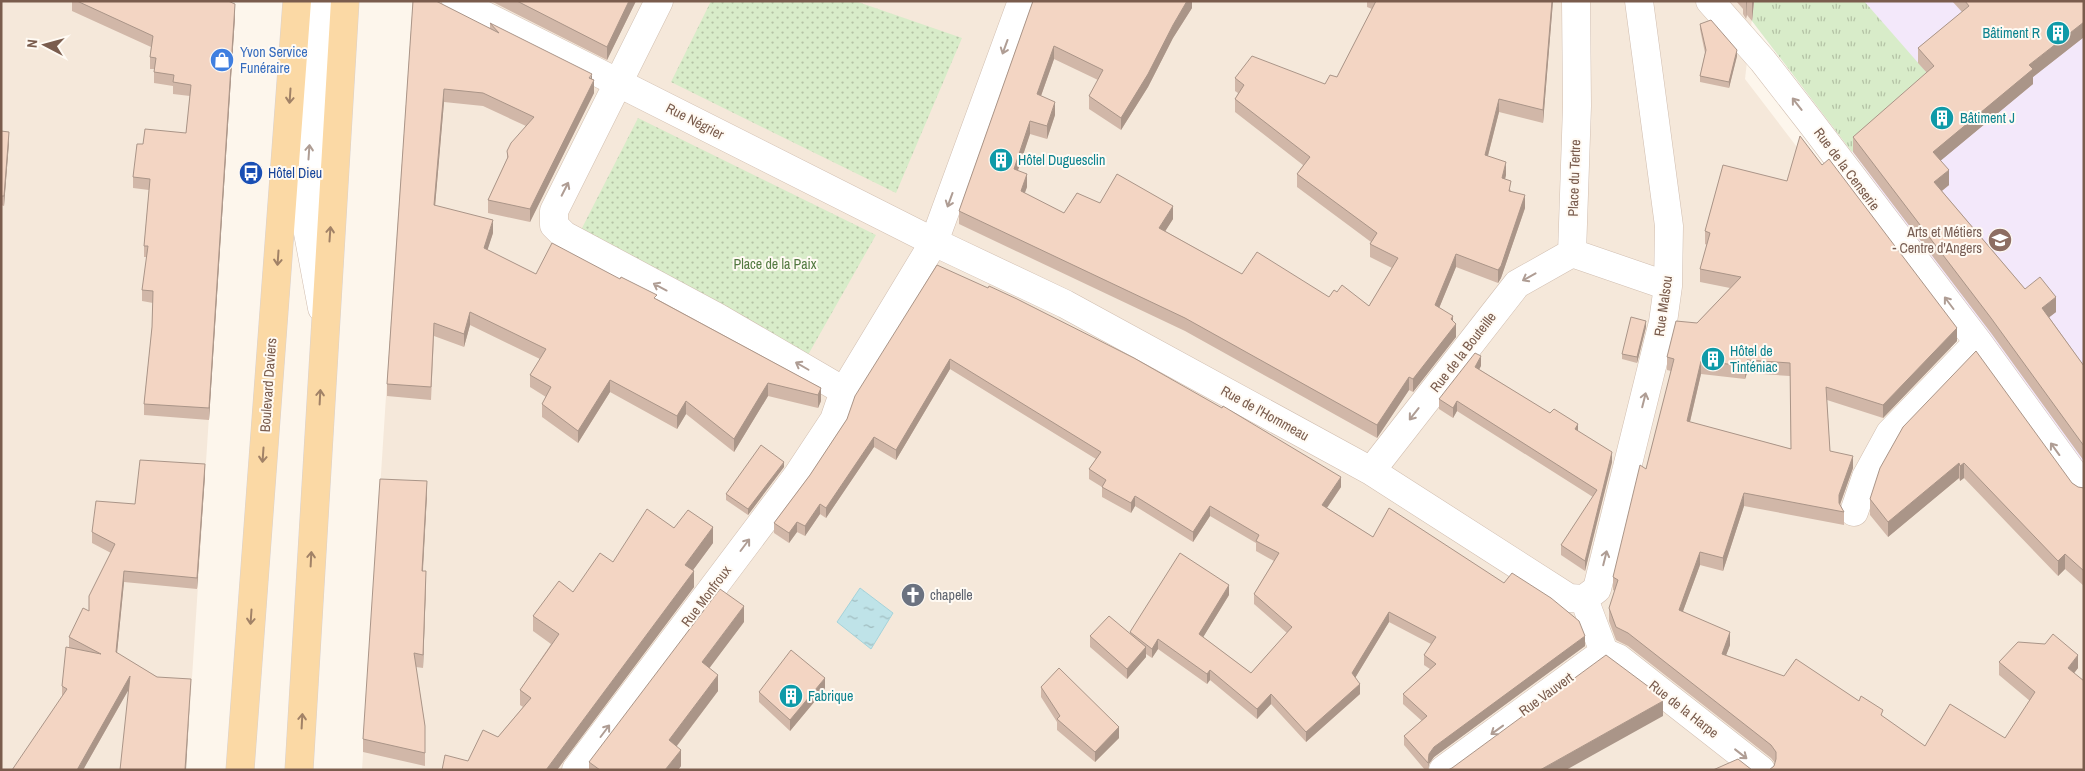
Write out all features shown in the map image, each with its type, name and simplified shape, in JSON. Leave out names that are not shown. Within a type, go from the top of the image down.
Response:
[{"type":"main road","name":"Boulevard Daviers","points":[[240,770],[297,1]]},
{"type":"main road","points":[[299,770],[324,321],[345,1]]},
{"type":"street","points":[[319,1],[305,217],[324,321]]},
{"type":"street","name":"Rue Négrier","points":[[456,1],[934,242]]},
{"type":"street","points":[[658,1],[554,212],[554,225],[558,231],[717,317],[844,391],[934,242],[1022,1]]},
{"type":"street","name":"Place du Tertre","points":[[1572,253],[1577,106],[1576,1]]},
{"type":"street","name":"Rue Malsou","points":[[1584,599],[1597,589],[1663,322],[1668,286],[1669,226],[1639,1]]},
{"type":"street","name":"Rue de la Censerie","points":[[1710,1],[1763,61],[1978,342],[2084,488]]},
{"type":"street","name":"Rue de l'Hommeau","points":[[934,242],[1065,304],[1371,470],[1569,598],[1584,599]]},
{"type":"street","points":[[1572,253],[1668,286]]},
{"type":"street","name":"Rue de la Bouteille","points":[[1371,470],[1517,284],[1572,253]]},
{"type":"street","points":[[1854,512],[1866,477],[1890,433],[1978,342]]},
{"type":"street","name":"Rue Monfroux","points":[[576,770],[796,476],[834,420],[844,391]]},
{"type":"street","points":[[1584,599],[1604,652]]},
{"type":"street","name":"Rue Vauvert","points":[[1443,770],[1604,652]]},
{"type":"street","name":"Rue de la Harpe","points":[[1604,652],[1618,658],[1761,770]]},
{"type":"shaded area","points":[[1,1],[203,1],[235,16],[186,770],[1,770]]},
{"type":"shaded area","points":[[414,1],[1754,1],[1745,79],[1952,350],[2084,515],[2084,770],[362,770],[395,256]]},
{"type":"shaded area","name":"Arts et Métiers - Centre d'Angers","points":[[1754,1],[2084,1],[2084,468],[1857,158],[1752,21]]},
{"type":"green space","points":[[711,1],[855,1],[962,38],[896,193],[671,82]]},
{"type":"green space","points":[[1754,1],[1864,1],[1934,81],[1852,152],[1752,21]]},
{"type":"green space","name":"Place de la Paix","points":[[638,118],[876,235],[804,362],[580,232]]},
{"type":"water","points":[[860,588],[893,613],[871,649],[837,622]]},
{"type":"building","points":[[77,1],[228,1],[235,4],[209,408],[144,404],[152,327],[153,291],[142,290],[148,246],[144,246],[150,179],[133,177],[137,144],[143,144],[145,129],[186,133],[191,85],[173,82],[174,75],[154,72],[156,58],[150,57],[153,36]]},
{"type":"building","points":[[413,1],[436,1],[499,33],[490,23],[592,74],[589,78],[594,80],[530,209],[488,200],[508,157],[507,151],[511,143],[534,117],[483,93],[444,89],[434,205],[493,220],[484,248],[536,274],[552,243],[620,279],[621,277],[657,295],[654,298],[821,388],[818,395],[768,383],[734,439],[686,401],[677,416],[610,380],[578,431],[542,404],[551,387],[530,375],[546,349],[470,312],[464,334],[434,323],[431,387],[387,384]]},
{"type":"building","points":[[517,1],[629,1],[607,47]]},
{"type":"building","points":[[1033,1],[1187,1],[1148,74],[1121,118],[1089,96],[1103,70],[1054,46],[1037,94],[1055,102],[1047,126],[1030,121],[1014,169],[1027,174],[1021,191],[1064,213],[1077,193],[1100,203],[1117,174],[1173,206],[1159,228],[1242,274],[1257,252],[1329,297],[1334,290],[1337,292],[1342,285],[1369,306],[1398,258],[1370,244],[1377,233],[1297,174],[1310,157],[1235,99],[1244,85],[1235,78],[1252,56],[1325,84],[1330,75],[1337,77],[1376,1],[1552,1],[1543,110],[1499,99],[1485,155],[1506,162],[1502,178],[1511,181],[1509,191],[1525,195],[1501,266],[1498,270],[1456,254],[1435,305],[1453,316],[1451,319],[1456,324],[1413,379],[1409,377],[1377,425],[1185,318],[959,211]]},
{"type":"building","points":[[1965,1],[2084,1],[2084,22],[2029,65],[2033,69],[1933,152],[1949,170],[1934,182],[2025,289],[2040,277],[2056,297],[2042,308],[2084,366],[2084,446],[1991,318],[1853,137],[1934,66],[1918,48],[1969,6]]},
{"type":"building","points":[[1711,20],[1737,50],[1729,82],[1700,76],[1706,50],[1700,24]]},
{"type":"building","points":[[1,131],[9,132],[4,196],[1,196]]},
{"type":"building","points":[[1800,136],[1822,165],[1829,159],[1957,328],[1883,405],[1826,387],[1830,451],[1853,456],[1839,495],[1839,503],[1844,512],[1744,493],[1723,558],[1700,552],[1679,610],[1730,632],[1722,654],[1784,676],[1796,659],[1859,701],[1861,696],[1883,710],[1881,715],[1925,746],[1950,704],[2005,738],[2035,692],[1999,662],[2018,642],[2045,644],[2053,634],[2078,655],[2068,668],[2084,681],[2084,770],[1769,770],[1774,766],[1776,759],[1776,752],[1771,745],[1628,633],[1616,627],[1609,608],[1618,580],[1613,577],[1640,465],[1646,469],[1674,359],[1667,357],[1676,321],[1697,323],[1741,277],[1700,269],[1710,233],[1705,231],[1723,165],[1787,181]],"holes":[[[1747,360],[1790,363],[1791,449],[1687,421],[1701,361],[1745,366]]]},
{"type":"building","points":[[937,265],[1017,299],[1134,358],[1222,408],[1223,406],[1341,477],[1322,505],[1373,537],[1389,508],[1504,583],[1512,573],[1551,598],[1579,621],[1585,636],[1434,747],[1429,754],[1428,763],[1404,736],[1427,716],[1403,694],[1436,664],[1424,655],[1436,637],[1389,612],[1352,673],[1360,684],[1306,732],[1271,694],[1257,709],[1210,670],[1207,674],[1158,639],[1152,649],[1130,632],[1180,553],[1229,585],[1199,634],[1251,673],[1292,627],[1254,594],[1279,553],[1256,541],[1259,535],[1210,506],[1193,532],[1135,496],[1131,503],[1102,487],[1106,480],[1089,469],[1101,452],[950,359],[896,450],[874,437],[826,508],[820,504],[805,526],[797,522],[789,533],[774,523],[810,475],[847,419],[855,396]]},
{"type":"building","points":[[1631,317],[1646,321],[1637,357],[1622,354]]},
{"type":"building","points":[[1976,351],[2072,483],[2084,488],[2084,571],[2065,554],[2058,561],[1964,463],[1960,466],[1959,463],[1888,522],[1870,499],[1880,468],[1903,427]]},
{"type":"building","points":[[1475,353],[1481,356],[1475,367],[1550,413],[1554,409],[1578,424],[1575,429],[1612,452],[1585,561],[1561,545],[1597,490],[1457,401],[1453,408],[1439,399]]},
{"type":"building","points":[[761,445],[784,462],[748,509],[726,494]]},
{"type":"building","points":[[140,460],[205,464],[197,578],[124,571],[116,652],[157,677],[191,679],[185,770],[120,770],[130,676],[77,770],[12,770],[67,689],[62,686],[66,647],[101,654],[69,637],[83,608],[89,611],[89,596],[115,544],[92,532],[96,501],[135,504]]},
{"type":"building","points":[[380,479],[427,481],[422,571],[426,571],[423,655],[414,653],[425,726],[425,753],[363,739]]},
{"type":"building","points":[[647,509],[674,528],[688,510],[713,527],[685,565],[694,571],[546,770],[442,770],[445,755],[468,761],[483,730],[498,737],[531,698],[520,690],[559,634],[533,616],[559,581],[573,592],[600,553],[613,562]]},
{"type":"building","points":[[720,589],[744,606],[702,662],[718,675],[669,740],[681,750],[665,770],[600,770],[589,762]]},
{"type":"building","points":[[1109,616],[1146,647],[1127,669],[1090,636]]},
{"type":"building","name":"Fabrique","points":[[791,650],[825,678],[790,720],[759,692]]},
{"type":"building","points":[[1606,655],[1661,696],[1663,701],[1540,770],[1448,770],[1452,768]]},
{"type":"building","points":[[1059,668],[1119,727],[1095,752],[1057,719],[1060,716],[1041,687]]},
{"type":"building","points":[[1738,759],[1752,770],[1713,770]]},
{"type":"place","name":"Bâtiment R","points":[[2058,33]]},
{"type":"place","name":"Yvon Service Funéraire","points":[[222,60]]},
{"type":"place","name":"Bâtiment J","points":[[1942,118]]},
{"type":"place","name":"Hôtel Duguesclin","points":[[1001,160]]},
{"type":"place","name":"Hôtel Dieu","points":[[251,173]]},
{"type":"place","name":"Arts et Métiers - Centre d'Angers","points":[[2000,240]]},
{"type":"place","name":"Hôtel de Tinténiac","points":[[1713,359]]},
{"type":"place","name":"chapelle","points":[[913,595]]},
{"type":"place","name":"Fabrique","points":[[791,696]]}]
